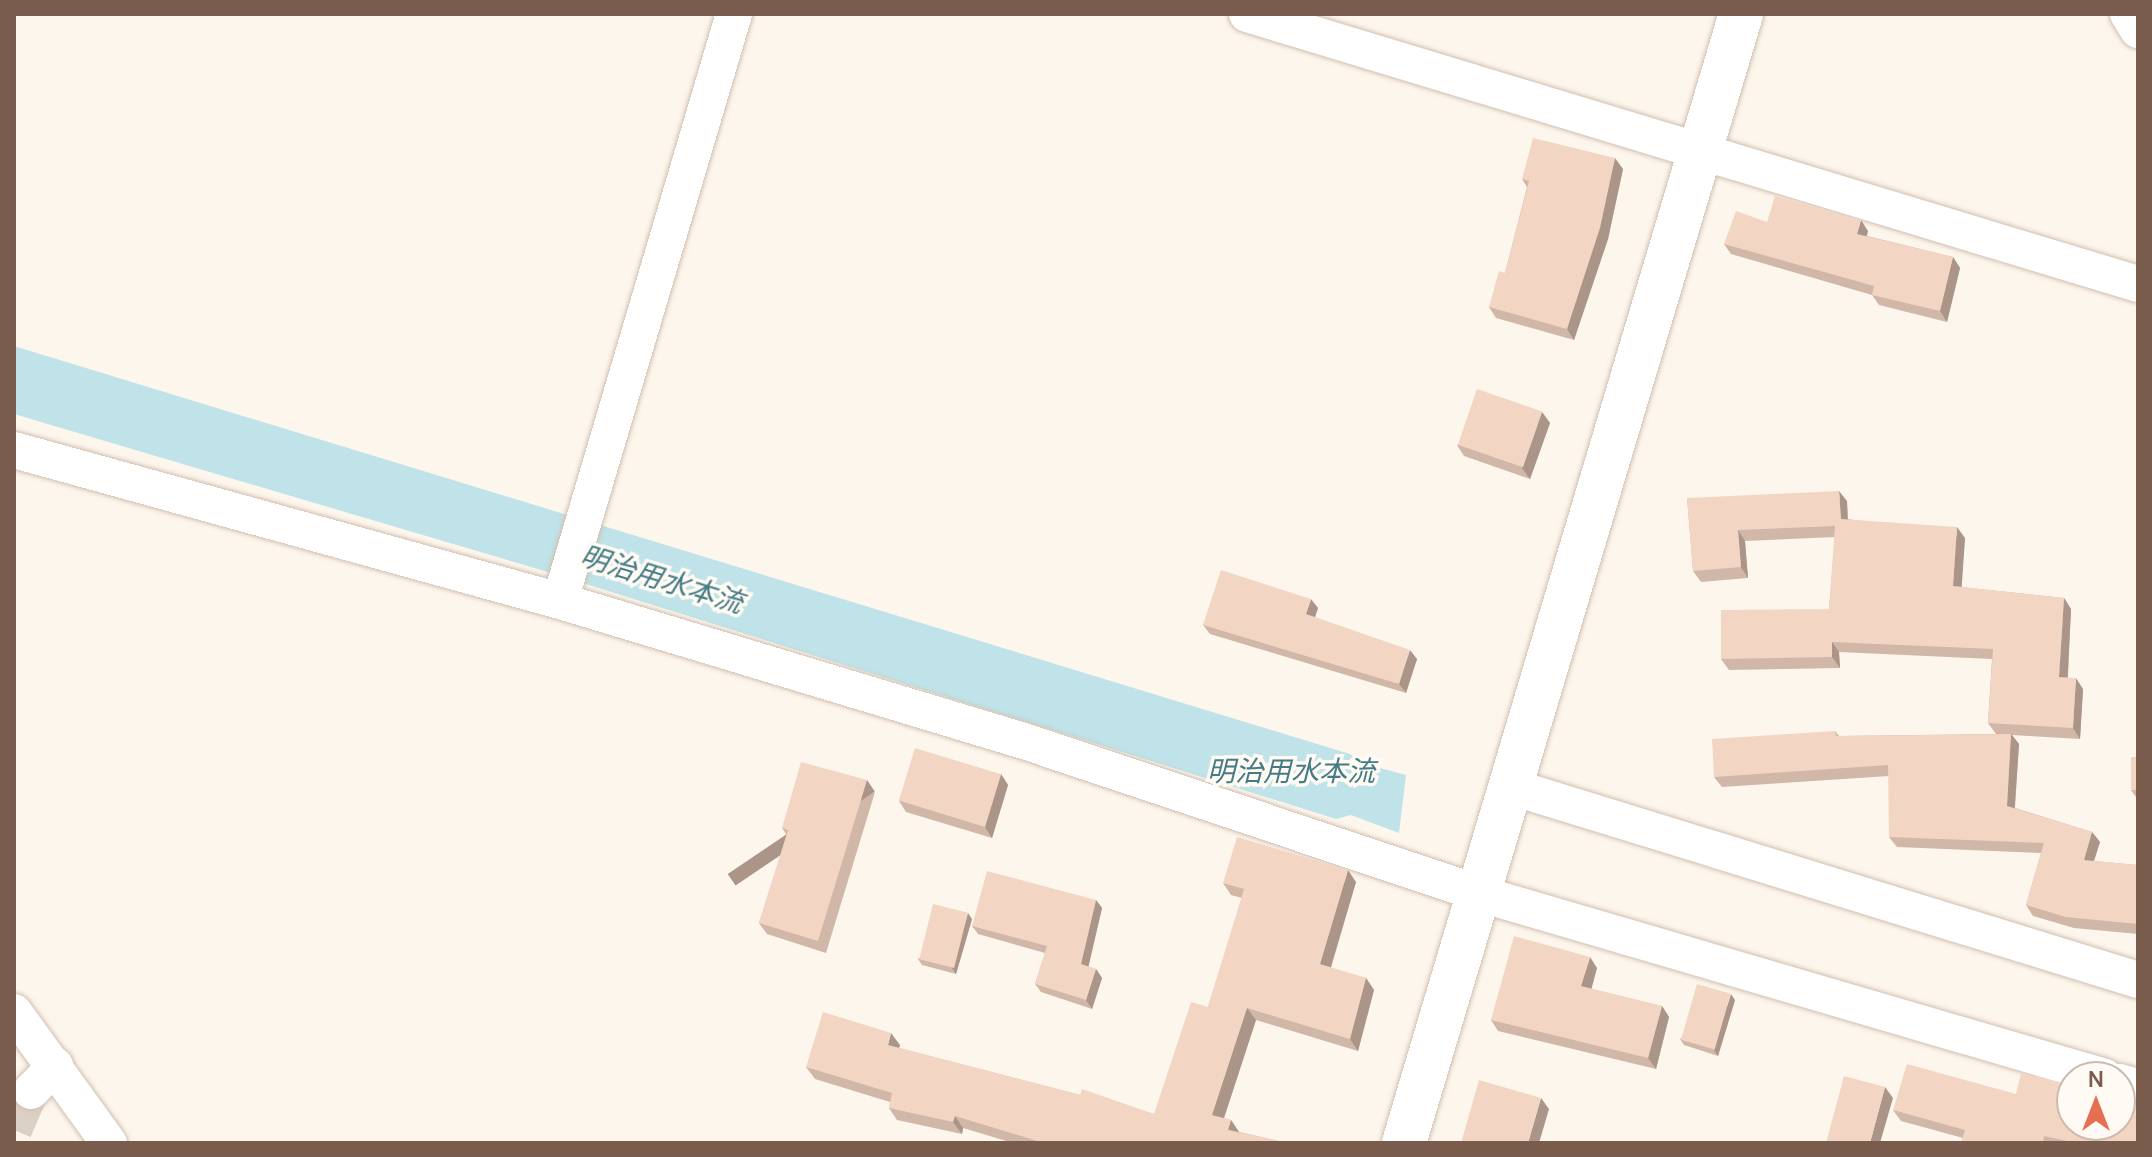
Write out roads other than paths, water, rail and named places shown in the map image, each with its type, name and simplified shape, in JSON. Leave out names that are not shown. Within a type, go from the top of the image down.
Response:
[{"type":"street","points":[[560,601],[734,14]]},
{"type":"street","points":[[1247,14],[2138,284]]},
{"type":"street","points":[[1404,1143],[1741,14]]},
{"type":"street","points":[[2128,14],[2138,30]]},
{"type":"street","points":[[14,450],[560,601],[1021,740],[2056,1062]]},
{"type":"street","points":[[1510,794],[2138,980]]},
{"type":"street","points":[[14,1012],[43,1078],[109,1143]]},
{"type":"water","name":"明治用水本流","points":[[14,346],[1350,754],[1361,763],[1406,775],[1399,833],[1351,815],[1336,819],[541,570],[14,414]]},
{"type":"tunnel","points":[[14,1130],[31,1091]]}]
